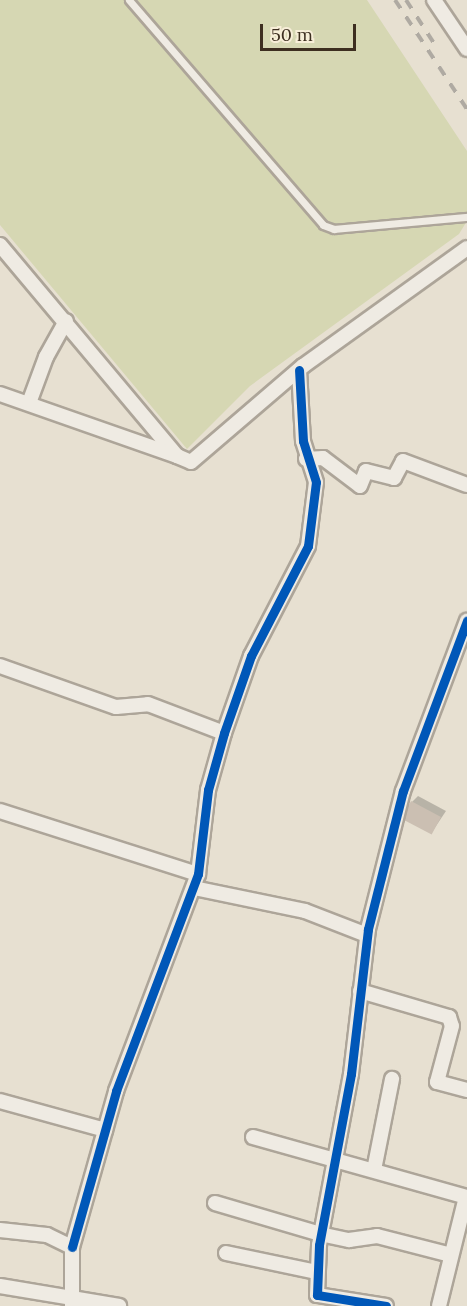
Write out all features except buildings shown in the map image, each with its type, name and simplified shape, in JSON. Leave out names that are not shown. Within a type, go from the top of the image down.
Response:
[{"type":"street","points":[[434,0],[467,49]]},
{"type":"street","points":[[0,245],[177,456]]},
{"type":"street","points":[[0,394],[29,403],[88,428],[191,462],[299,370],[467,248]]},
{"type":"street","points":[[29,403],[46,357],[66,321]]},
{"type":"street","points":[[72,1304],[72,1247],[105,1130],[196,881],[208,790],[224,733],[251,656],[308,546],[316,482],[306,459],[299,370]]},
{"type":"street","points":[[306,459],[323,459],[360,486],[366,471],[394,478],[403,461],[467,485]]},
{"type":"street","points":[[386,1306],[321,1298],[315,1291],[320,1234],[351,1074],[367,935],[403,791],[467,621]]},
{"type":"street","points":[[0,666],[116,707],[148,704],[224,733]]},
{"type":"street","points":[[0,811],[196,881],[305,911],[367,935]]},
{"type":"street","points":[[360,991],[449,1017],[452,1026],[437,1082],[467,1090]]},
{"type":"street","points":[[374,1170],[392,1079]]},
{"type":"street","points":[[0,1101],[105,1130]]},
{"type":"street","points":[[253,1137],[466,1197],[439,1306]]},
{"type":"street","points":[[215,1203],[320,1234],[350,1240],[377,1236],[451,1255]]},
{"type":"street","points":[[0,1230],[47,1235],[72,1247]]},
{"type":"street","points":[[226,1253],[316,1272]]},
{"type":"street","points":[[0,1286],[72,1304],[119,1306]]},
{"type":"lane","points":[[129,0],[323,225],[343,229],[467,217]]},
{"type":"green space","points":[[0,0],[367,0],[467,151],[467,221],[459,234],[250,386],[187,449],[0,225]]},
{"type":"railway","points":[[395,0],[467,109]]},
{"type":"railway","points":[[406,0],[437,48]]},
{"type":"cycle path","points":[[72,1247],[116,1091],[198,874],[208,790],[224,733],[251,656],[308,546],[316,482],[303,441],[299,370]]},
{"type":"cycle path","points":[[386,1306],[317,1295],[319,1245],[351,1074],[368,929],[403,791],[467,621]]}]
